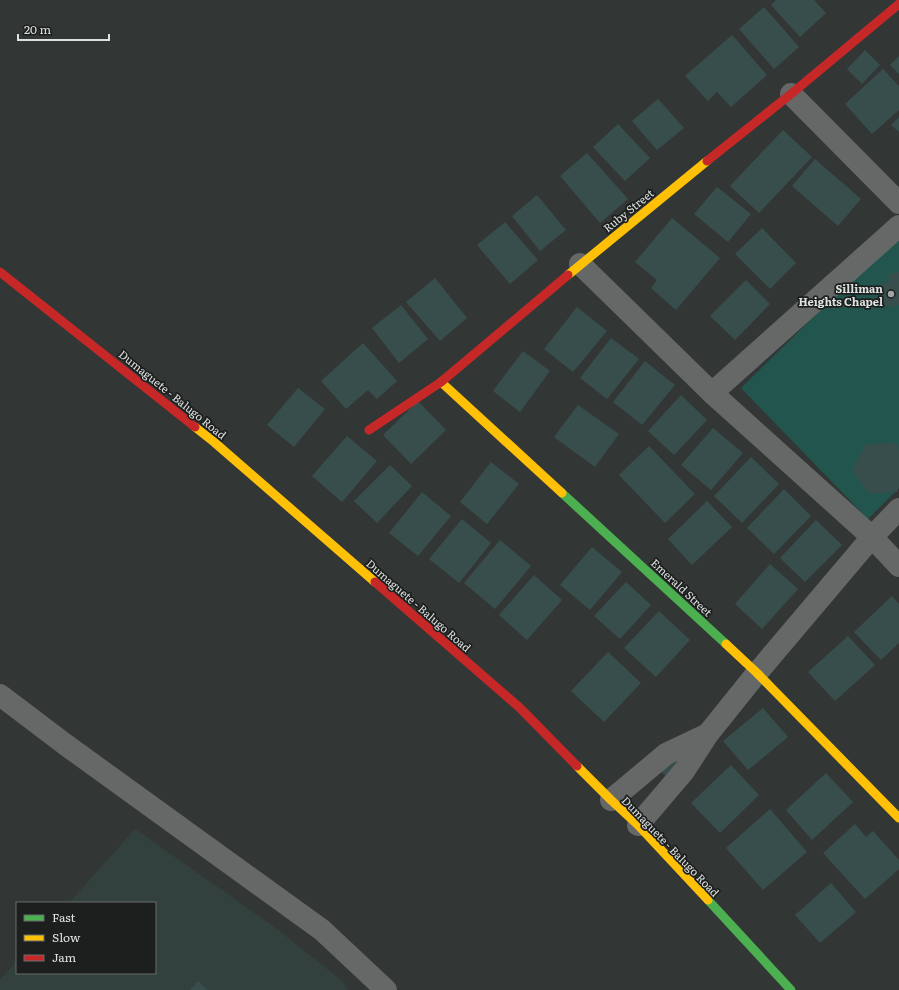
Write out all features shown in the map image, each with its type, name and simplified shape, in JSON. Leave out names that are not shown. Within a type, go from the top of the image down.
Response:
[{"type":"street","name":"Ruby Street","points":[[369,430],[441,382],[580,264],[791,94],[899,4]]},
{"type":"street","points":[[791,94],[899,203]]},
{"type":"street","points":[[712,393],[899,226]]},
{"type":"street","points":[[580,264],[712,393],[872,537],[899,566]]},
{"type":"street","name":"Dumaguete - Balugo Road","points":[[0,272],[214,442],[519,707],[611,800],[638,825],[791,990]]},
{"type":"street","name":"Emerald Street","points":[[441,382],[758,673],[899,818]]},
{"type":"street","points":[[638,825],[684,771],[708,734],[758,673],[872,537],[899,509]]},
{"type":"street","points":[[0,695],[322,930],[386,990]]},
{"type":"street","points":[[611,800],[666,754],[708,734]]},
{"type":"shaded area","points":[[135,829],[273,926],[342,981],[348,990],[0,990],[0,980],[16,962],[16,974],[156,974],[156,902],[70,902]]},
{"type":"green space","points":[[899,233],[899,488],[868,519],[741,388]]},
{"type":"building","points":[[776,0],[814,0],[826,13],[800,37],[771,5]]},
{"type":"building","points":[[764,7],[799,47],[774,69],[739,29]]},
{"type":"building","points":[[732,35],[767,75],[731,107],[717,92],[708,101],[685,76]]},
{"type":"building","points":[[865,50],[880,65],[862,84],[847,69]]},
{"type":"building","points":[[899,56],[899,74],[890,65]]},
{"type":"building","points":[[883,69],[899,86],[899,110],[872,134],[845,104]]},
{"type":"building","points":[[658,99],[684,128],[657,150],[632,121]]},
{"type":"building","points":[[899,117],[899,132],[891,125]]},
{"type":"building","points":[[618,124],[650,158],[625,181],[593,147]]},
{"type":"building","points":[[783,130],[812,157],[759,213],[730,186]]},
{"type":"building","points":[[587,153],[628,199],[600,223],[560,176]]},
{"type":"building","points":[[815,159],[861,199],[838,226],[792,186]]},
{"type":"building","points":[[717,187],[751,214],[728,242],[694,214]]},
{"type":"building","points":[[537,195],[566,230],[540,251],[512,216]]},
{"type":"building","points":[[672,218],[720,258],[676,310],[651,288],[657,280],[635,262]]},
{"type":"building","points":[[505,222],[538,260],[510,284],[477,245]]},
{"type":"building","points":[[762,228],[796,263],[770,289],[735,254]]},
{"type":"building","name":"Silliman Heights Chapel","points":[[899,272],[899,305],[885,307],[881,284],[890,282],[888,274]]},
{"type":"building","points":[[435,278],[467,318],[440,341],[406,302]]},
{"type":"building","points":[[746,280],[770,304],[735,340],[710,316]]},
{"type":"building","points":[[401,305],[428,339],[399,363],[372,328]]},
{"type":"building","points":[[577,307],[607,331],[573,372],[544,349]]},
{"type":"building","points":[[611,338],[639,359],[607,399],[580,378]]},
{"type":"building","points":[[363,343],[397,381],[377,399],[368,390],[346,409],[321,381]]},
{"type":"building","points":[[523,351],[550,371],[520,412],[493,391]]},
{"type":"building","points":[[645,361],[675,385],[642,425],[613,402]]},
{"type":"building","points":[[298,388],[325,409],[294,447],[267,425]]},
{"type":"building","points":[[681,395],[707,420],[674,455],[648,431]]},
{"type":"building","points":[[418,401],[446,430],[411,464],[383,435]]},
{"type":"building","points":[[578,405],[619,434],[595,467],[554,437]]},
{"type":"building","points":[[713,428],[743,453],[711,490],[681,465]]},
{"type":"building","points":[[347,436],[377,461],[342,502],[312,476]]},
{"type":"building","points":[[896,443],[899,450],[899,487],[897,492],[869,494],[852,470],[866,444]]},
{"type":"building","points":[[649,446],[695,494],[665,523],[619,475]]},
{"type":"building","points":[[751,457],[779,484],[742,523],[714,496]]},
{"type":"building","points":[[491,462],[519,484],[487,524],[460,502]]},
{"type":"building","points":[[390,465],[412,486],[377,523],[354,501]]},
{"type":"building","points":[[784,489],[811,516],[774,554],[747,528]]},
{"type":"building","points":[[422,492],[451,516],[418,556],[389,533]]},
{"type":"building","points":[[707,501],[732,527],[692,565],[668,539]]},
{"type":"building","points":[[462,519],[491,543],[459,583],[429,559]]},
{"type":"building","points":[[816,520],[842,545],[805,582],[780,558]]},
{"type":"building","points":[[500,540],[531,566],[495,609],[464,583]]},
{"type":"building","points":[[592,547],[622,572],[590,610],[560,585]]},
{"type":"building","points":[[770,564],[798,589],[762,629],[735,604]]},
{"type":"building","points":[[534,575],[562,600],[527,640],[499,615]]},
{"type":"building","points":[[626,582],[651,605],[620,639],[594,616]]},
{"type":"building","points":[[892,596],[899,604],[899,643],[881,660],[854,632]]},
{"type":"building","points":[[659,611],[690,640],[656,677],[624,648]]},
{"type":"building","points":[[848,636],[875,665],[835,701],[808,672]]},
{"type":"building","points":[[608,652],[641,683],[604,722],[571,691]]},
{"type":"building","points":[[763,708],[788,737],[748,770],[723,741]]},
{"type":"building","points":[[672,757],[682,766],[669,779],[659,770]]},
{"type":"building","points":[[731,765],[759,795],[720,833],[691,803]]},
{"type":"building","points":[[826,773],[853,802],[812,840],[786,810]]},
{"type":"building","points":[[770,809],[807,852],[763,890],[726,848]]},
{"type":"building","points":[[855,824],[866,837],[873,831],[899,860],[899,869],[865,899],[823,853]]},
{"type":"building","points":[[831,883],[856,912],[820,943],[795,915]]},
{"type":"building","points":[[198,981],[208,990],[190,990]]},
{"type":"traffic: fast","points":[[562,493],[726,644]]},
{"type":"traffic: fast","points":[[708,900],[791,990]]},
{"type":"traffic: slow","points":[[568,275],[707,161]]},
{"type":"traffic: slow","points":[[441,382],[562,493]]},
{"type":"traffic: slow","points":[[195,427],[375,582]]},
{"type":"traffic: slow","points":[[726,644],[757,673],[899,818]]},
{"type":"traffic: slow","points":[[577,766],[638,825],[708,900]]},
{"type":"traffic: jam","points":[[707,161],[791,94],[899,4]]},
{"type":"traffic: jam","points":[[0,272],[195,427]]},
{"type":"traffic: jam","points":[[369,430],[441,382],[568,275]]},
{"type":"traffic: jam","points":[[375,582],[519,707],[577,766]]},
{"type":"place","name":"Silliman Heights Chapel","points":[[891,294]]}]
